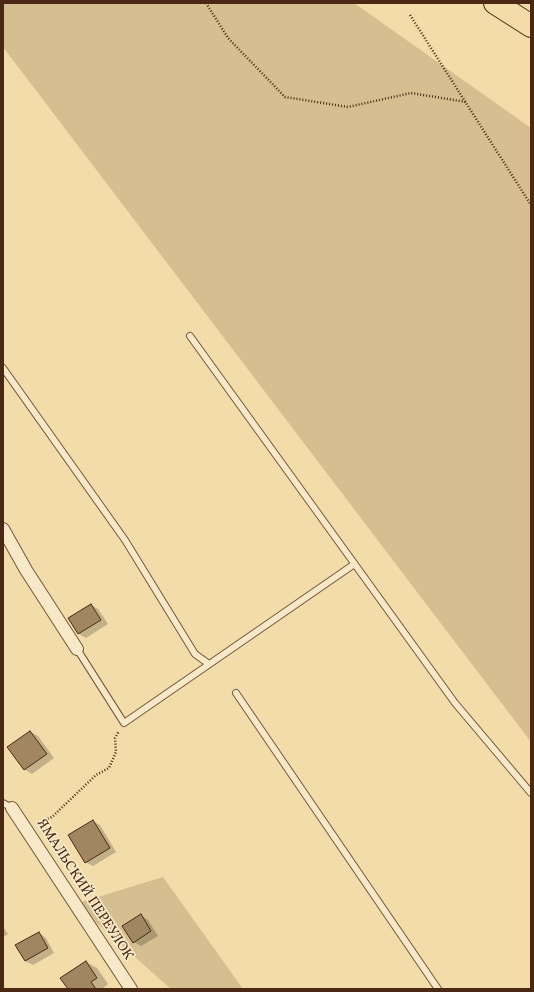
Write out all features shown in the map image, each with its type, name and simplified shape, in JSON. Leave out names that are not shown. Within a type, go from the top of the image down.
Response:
[{"type":"highway","points":[[495,3],[531,26]]},
{"type":"street","points":[[3,529],[26,570],[77,649]]},
{"type":"street","name":"ЯМАЛЬСКИЙ ПЕРЕУЛОК","points":[[8,806],[26,829],[131,989]]},
{"type":"lane","points":[[190,336],[455,703],[531,793]]},
{"type":"lane","points":[[3,368],[125,540],[195,654],[209,664]]},
{"type":"lane","points":[[77,649],[124,723],[354,565]]},
{"type":"lane","points":[[236,693],[438,989]]},
{"type":"path","points":[[206,3],[228,38],[285,97],[348,107],[411,93],[466,102]]},
{"type":"path","points":[[410,15],[531,205]]},
{"type":"path","points":[[26,829],[52,817],[96,775],[110,768],[116,752],[115,738],[124,723]]},
{"type":"shaded area","points":[[3,3],[354,3],[531,128],[531,742],[3,47]]},
{"type":"shaded area","points":[[163,877],[243,989],[171,989],[75,904]]},
{"type":"building","points":[[91,604],[101,620],[78,634],[68,618]]},
{"type":"building","points":[[30,731],[47,754],[24,770],[7,747]]},
{"type":"building","points":[[93,820],[110,848],[85,863],[68,835]]},
{"type":"building","points":[[141,914],[151,931],[133,943],[122,926]]},
{"type":"building","points":[[39,932],[48,948],[25,961],[15,945]]},
{"type":"building","points":[[86,961],[97,978],[91,982],[96,989],[68,989],[60,978]]}]
